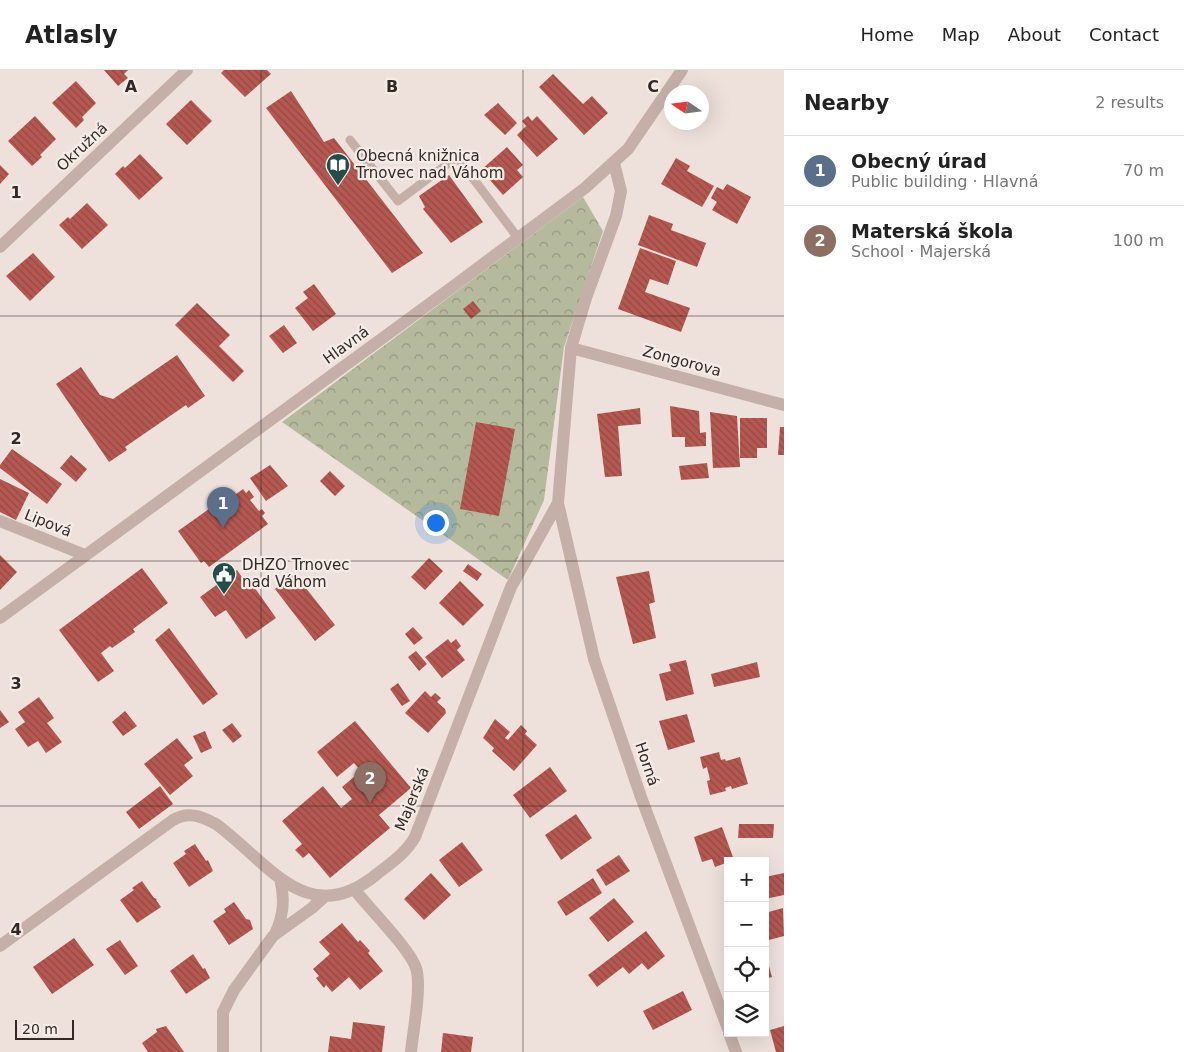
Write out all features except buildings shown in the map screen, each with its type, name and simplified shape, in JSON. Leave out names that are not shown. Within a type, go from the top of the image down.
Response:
[{"type":"street","name":"Okružná","points":[[0,247],[187,70]]},
{"type":"street","name":"Hlavná","points":[[0,618],[585,188],[614,162],[642,131],[682,70]]},
{"type":"street","points":[[558,503],[571,348],[586,298],[616,216],[621,191],[614,162]]},
{"type":"street","name":"Zongorova","points":[[571,348],[784,405]]},
{"type":"street","name":"Majerská","points":[[323,898],[354,889],[369,881],[408,848],[415,837],[511,587],[558,503]]},
{"type":"street","name":"Horná","points":[[558,503],[594,659],[641,797],[724,1018]]},
{"type":"street","name":"Lipová","points":[[0,521],[85,555]]},
{"type":"street","points":[[0,946],[180,816],[194,815],[216,824],[293,887],[323,898],[273,936]]},
{"type":"street","points":[[224,1052],[222,1024],[228,1000],[279,925],[284,902],[280,878]]},
{"type":"street","points":[[354,889],[407,952],[416,968],[418,980],[411,1052]]},
{"type":"street","points":[[730,1037],[736,1052]]},
{"type":"lane","points":[[350,140],[398,200],[457,157],[518,238]]},
{"type":"green space","points":[[583,197],[603,231],[564,347],[544,500],[508,580],[282,422]]},
{"type":"place","name":"Obecná knižnica Trnovec nad Váhom","points":[[338,186]]},
{"type":"place","name":"Obecný úrad","points":[[223,528]]},
{"type":"place","name":"DHZO Trnovec nad Váhom","points":[[224,595]]},
{"type":"place","name":"Materská škola","points":[[370,803]]}]
